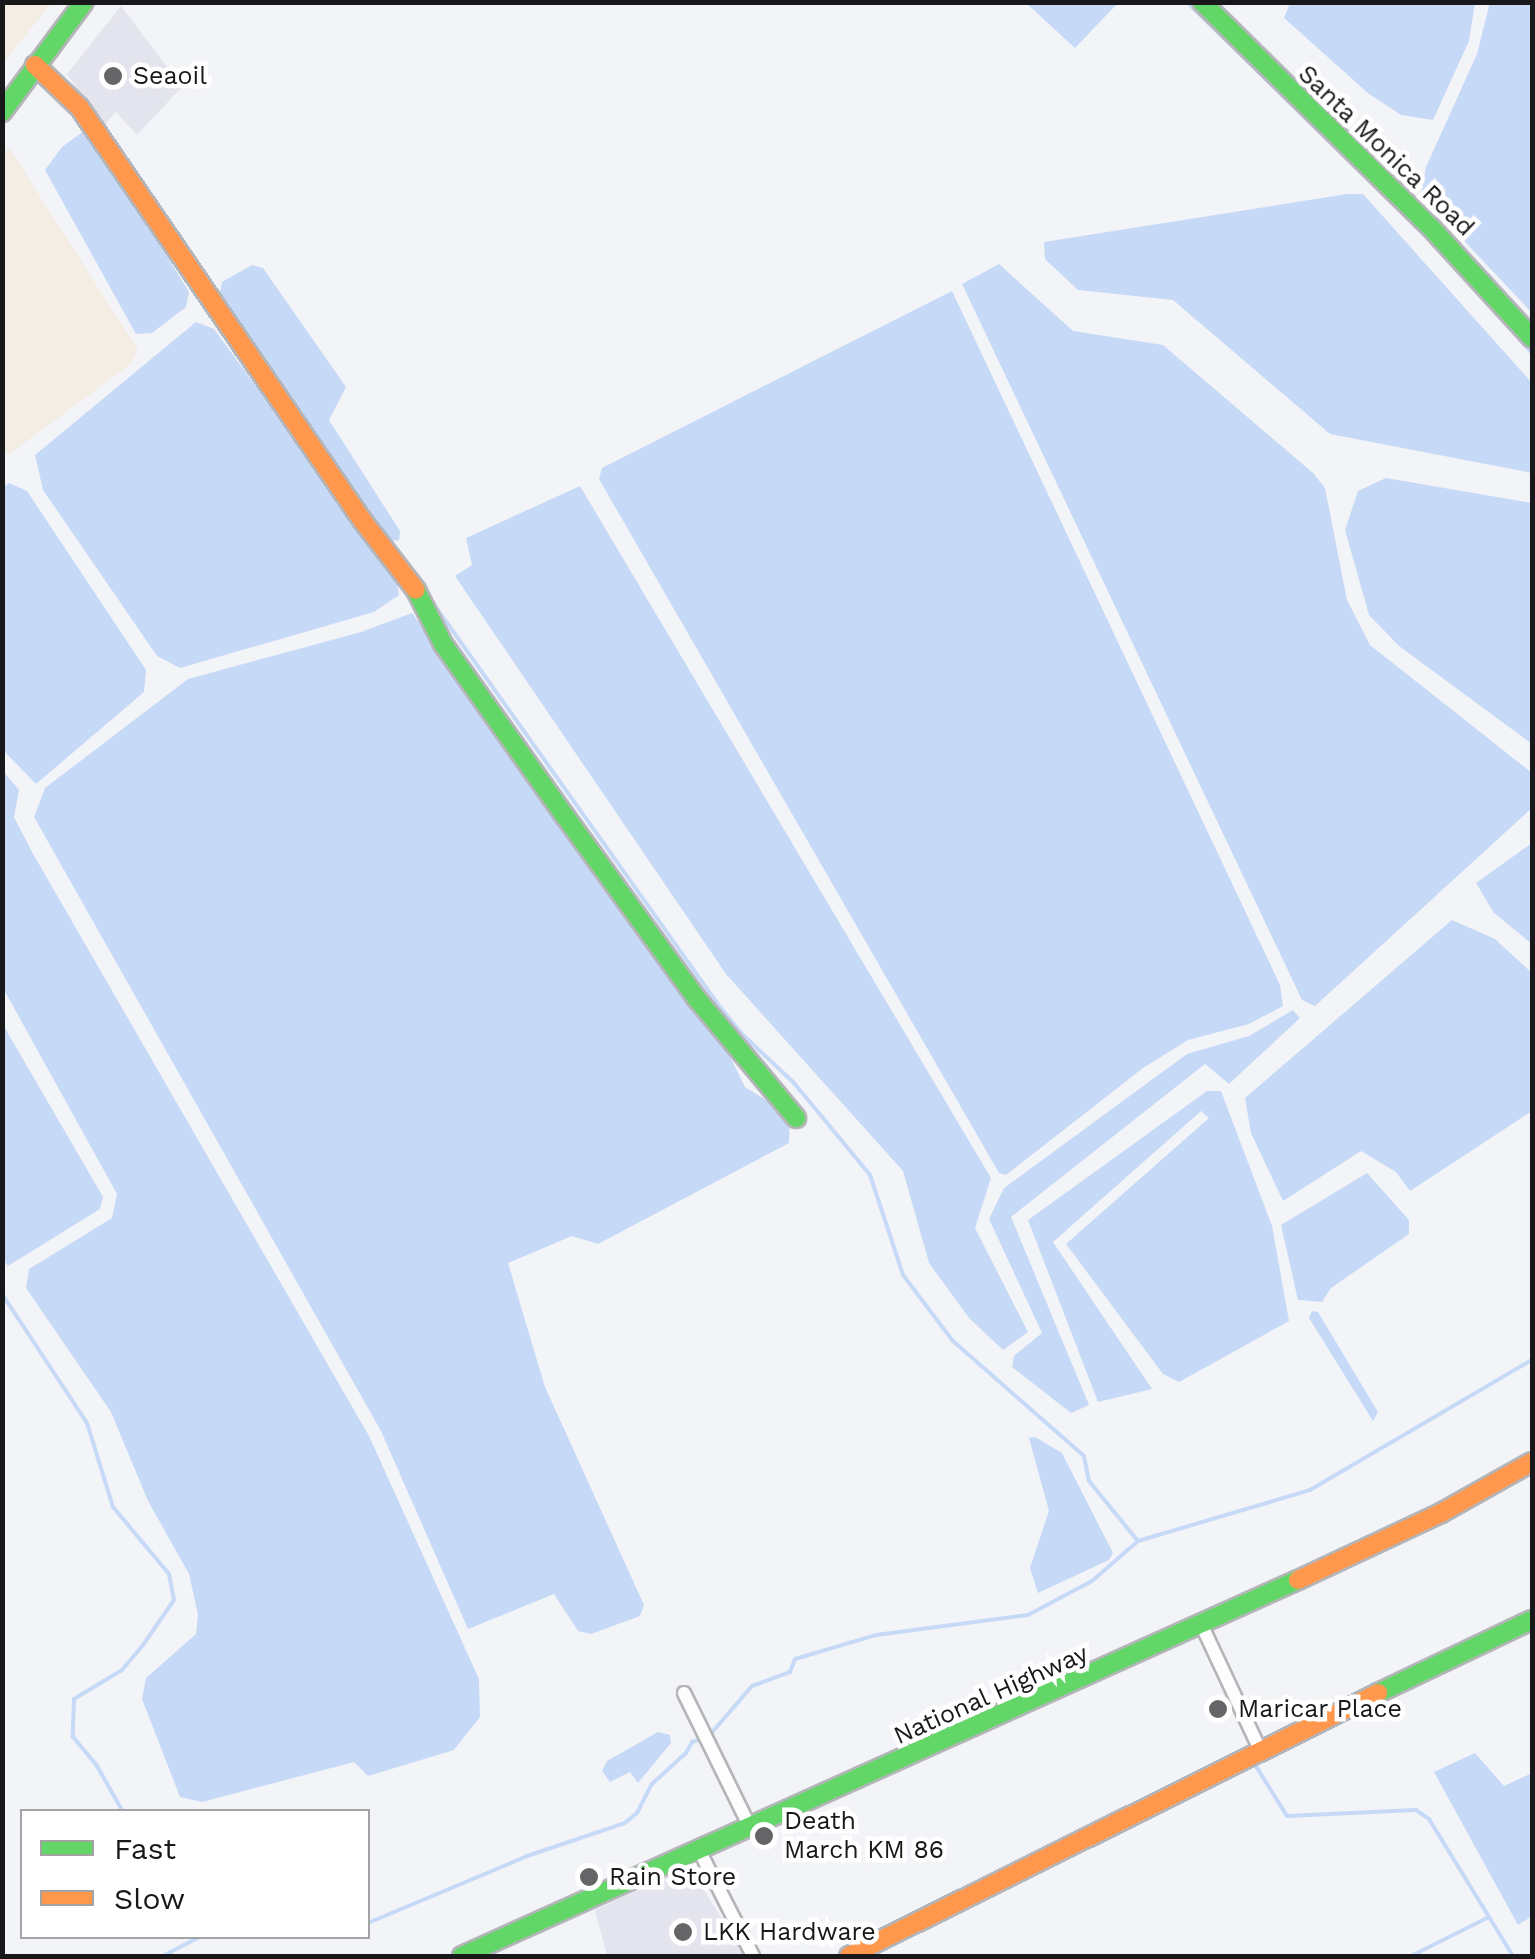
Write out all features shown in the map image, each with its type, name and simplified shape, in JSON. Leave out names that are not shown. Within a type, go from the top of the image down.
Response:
[{"type":"main road","points":[[2,112],[84,2]]},
{"type":"main road","name":"Santa Monica Road","points":[[1202,2],[1435,232],[1532,338]]},
{"type":"main road","points":[[35,65],[80,108],[340,489],[416,590],[442,644],[698,999],[796,1118]]},
{"type":"main road","name":"National Highway","points":[[462,1956],[699,1850],[752,1831],[1202,1626],[1442,1513],[1532,1462]]},
{"type":"main road","points":[[850,1956],[1260,1750],[1532,1620]]},
{"type":"street","points":[[1202,1626],[1260,1750]]},
{"type":"street","points":[[684,1693],[752,1831]]},
{"type":"street","points":[[699,1850],[753,1956]]},
{"type":"shaded area","points":[[2,3],[52,3],[3,63]]},
{"type":"shaded area","points":[[121,6],[182,87],[137,135],[116,112],[103,126],[67,74]]},
{"type":"shaded area","points":[[10,149],[138,350],[131,364],[8,455],[2,448],[2,152]]},
{"type":"shaded area","points":[[689,1866],[745,1956],[607,1956],[595,1910]]},
{"type":"water","points":[[1490,2],[1532,3],[1532,313],[1421,195],[1426,167],[1477,54]]},
{"type":"water","points":[[1026,3],[1118,3],[1075,48]]},
{"type":"water","points":[[1290,3],[1475,3],[1469,41],[1433,120],[1401,115],[1369,94],[1284,18]]},
{"type":"water","points":[[88,128],[189,292],[186,307],[152,333],[136,334],[45,170],[62,147]]},
{"type":"water","points":[[1363,194],[1532,383],[1532,473],[1330,434],[1173,300],[1078,290],[1045,259],[1044,242]]},
{"type":"water","points":[[999,264],[1073,331],[1163,345],[1313,473],[1325,488],[1347,600],[1370,645],[1532,773],[1532,808],[1315,1006],[1302,1000],[962,284]]},
{"type":"water","points":[[252,265],[263,268],[346,387],[329,420],[400,531],[399,540],[390,541],[219,298],[222,282]]},
{"type":"water","points":[[952,291],[1280,985],[1283,1006],[1249,1024],[1188,1040],[1143,1068],[1006,1175],[999,1173],[599,479],[602,468]]},
{"type":"water","points":[[196,322],[214,329],[396,576],[399,595],[374,612],[180,668],[157,656],[43,490],[35,455]]},
{"type":"water","points":[[1386,478],[1532,503],[1532,744],[1399,646],[1369,615],[1345,530],[1358,491]]},
{"type":"water","points":[[9,483],[27,491],[146,670],[144,692],[36,784],[3,750],[2,488]]},
{"type":"water","points":[[580,486],[991,1178],[975,1228],[1028,1332],[1003,1350],[969,1318],[929,1263],[903,1171],[726,974],[455,576],[472,565],[466,538]]},
{"type":"water","points":[[412,613],[690,1007],[715,1026],[745,1087],[790,1115],[789,1143],[598,1244],[572,1236],[508,1263],[545,1387],[644,1605],[640,1616],[591,1634],[578,1631],[554,1594],[468,1629],[381,1431],[34,817],[45,788],[188,679],[361,632]]},
{"type":"water","points":[[2,770],[19,790],[14,817],[32,852],[369,1436],[479,1679],[480,1717],[454,1750],[368,1776],[354,1762],[202,1802],[180,1797],[142,1699],[146,1678],[196,1634],[198,1615],[189,1574],[148,1501],[111,1412],[26,1288],[29,1269],[112,1218],[117,1194],[3,988]]},
{"type":"water","points":[[1532,843],[1532,944],[1494,913],[1476,883]]},
{"type":"water","points":[[1452,920],[1495,939],[1532,973],[1532,1111],[1410,1191],[1396,1172],[1361,1151],[1283,1201],[1251,1133],[1245,1098]]},
{"type":"water","points":[[1293,1010],[1300,1018],[1229,1084],[1205,1064],[1011,1217],[1089,1405],[1071,1413],[1012,1367],[1014,1356],[1042,1333],[989,1219],[1004,1188],[1187,1054],[1249,1036]]},
{"type":"water","points":[[2,1023],[103,1197],[100,1209],[8,1266],[2,1258]]},
{"type":"water","points":[[1207,1091],[1221,1091],[1272,1226],[1289,1321],[1179,1382],[1163,1374],[1066,1244],[1209,1118],[1201,1111],[1053,1242],[1152,1389],[1098,1402],[1028,1220]]},
{"type":"water","points":[[1367,1173],[1409,1220],[1409,1234],[1331,1288],[1322,1302],[1298,1300],[1281,1225]]},
{"type":"water","points":[[1312,1311],[1318,1312],[1378,1412],[1373,1421],[1309,1318]]},
{"type":"water","points":[[1035,1437],[1062,1453],[1113,1553],[1109,1560],[1038,1593],[1030,1568],[1049,1511],[1029,1438]]},
{"type":"water","points":[[658,1732],[670,1735],[671,1743],[638,1783],[630,1772],[610,1782],[602,1771],[607,1761]]},
{"type":"water","points":[[1475,1753],[1504,1786],[1532,1773],[1532,1916],[1518,1925],[1434,1772]]},
{"type":"waterway","points":[[1187,2],[1429,239],[1532,353]]},
{"type":"waterway","points":[[435,606],[716,1002],[741,1033],[794,1083],[870,1175],[903,1275],[953,1341],[1084,1456],[1089,1481],[1138,1541]]},
{"type":"waterway","points":[[2,1294],[87,1423],[113,1507],[169,1574],[174,1600],[143,1645],[122,1670],[74,1699],[73,1737],[97,1766],[121,1809]]},
{"type":"waterway","points":[[370,1922],[527,1856],[625,1823],[637,1813],[652,1784],[686,1753],[692,1742],[708,1737],[752,1686],[790,1672],[795,1659],[876,1635],[1028,1615],[1092,1581],[1138,1541],[1310,1490],[1532,1360]]},
{"type":"waterway","points":[[1254,1763],[1287,1816],[1416,1810],[1429,1819],[1513,1956]]},
{"type":"waterway","points":[[1411,1956],[1487,1918]]},
{"type":"waterway","points":[[163,1956],[195,1939]]},
{"type":"traffic: fast","points":[[2,112],[84,2]]},
{"type":"traffic: fast","points":[[1202,2],[1435,232],[1532,338]]},
{"type":"traffic: fast","points":[[416,590],[443,644],[565,816],[697,999],[796,1118]]},
{"type":"traffic: fast","points":[[462,1956],[1298,1580]]},
{"type":"traffic: fast","points":[[1378,1693],[1532,1620]]},
{"type":"traffic: slow","points":[[35,65],[80,108],[362,520],[416,590]]},
{"type":"traffic: slow","points":[[1298,1580],[1441,1513],[1532,1462]]},
{"type":"traffic: slow","points":[[849,1956],[1378,1693]]},
{"type":"place","name":"Seaoil","points":[[113,76]]},
{"type":"place","name":"Maricar Place","points":[[1218,1709]]},
{"type":"place","name":"Death March KM 86","points":[[764,1836]]},
{"type":"place","name":"Rain Store","points":[[589,1877]]},
{"type":"place","name":"LKK Hardware","points":[[683,1932]]}]
